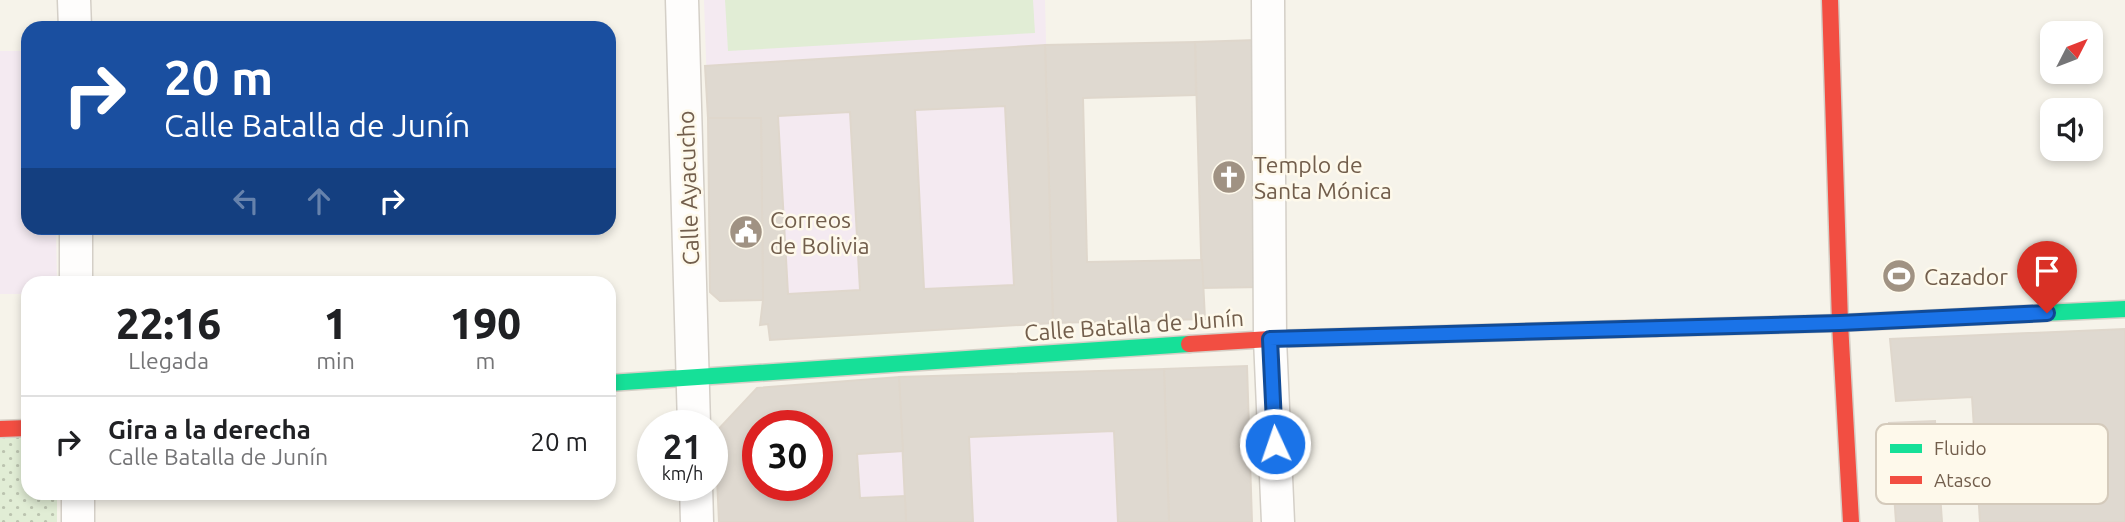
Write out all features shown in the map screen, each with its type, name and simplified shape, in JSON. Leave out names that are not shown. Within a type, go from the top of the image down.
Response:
[{"type":"main road","points":[[1830,0],[1840,323],[1851,522]]},
{"type":"main road","name":"Calle Batalla de Junín","points":[[616,382],[1270,339],[1840,323],[2125,309]]},
{"type":"main road","points":[[0,429],[21,428]]},
{"type":"street","points":[[74,0],[75,21]]},
{"type":"street","name":"Calle Ayacucho","points":[[682,0],[694,410]]},
{"type":"street","points":[[1268,0],[1270,339],[1278,522]]},
{"type":"street","points":[[76,235],[76,276]]},
{"type":"street","points":[[78,500],[79,522]]},
{"type":"street","points":[[696,501],[697,522]]},
{"type":"shaded area","points":[[704,0],[1045,0],[1053,323],[770,340],[768,325],[760,325],[763,300],[760,118],[708,118]]},
{"type":"shaded area","points":[[0,51],[21,51],[21,235],[56,235],[57,276],[21,276],[21,294],[0,294]]},
{"type":"shaded area","points":[[1164,369],[1169,522],[719,522],[718,501],[728,501],[728,419],[757,388],[899,377]]},
{"type":"green space","points":[[725,0],[1033,0],[1035,33],[728,51]]},
{"type":"green space","points":[[21,437],[21,500],[57,500],[57,522],[0,522],[0,439]]},
{"type":"building","name":"Templo de Santa Mónica","points":[[1256,40],[1263,287],[1202,288],[1195,42]]},
{"type":"building","points":[[1195,42],[1196,95],[1083,98],[1087,262],[1202,260],[1205,319],[1053,323],[1045,45]]},
{"type":"building","points":[[1045,45],[1053,323],[770,340],[768,324],[760,325],[763,300],[761,118],[708,118],[705,66]],"holes":[[[1005,106],[1014,285],[924,289],[915,110]],[[850,112],[860,290],[788,294],[778,116]]]},
{"type":"building","points":[[708,118],[761,118],[763,300],[720,301],[710,292]]},
{"type":"building","points":[[2125,329],[2125,522],[1980,522],[1979,504],[2108,504],[2108,424],[1974,424],[1972,397],[1896,401],[1890,339]]},
{"type":"building","points":[[1247,366],[1252,522],[1169,522],[1164,369]]},
{"type":"building","points":[[1164,369],[1169,522],[1118,522],[1114,431],[969,437],[973,522],[906,522],[899,377]]},
{"type":"building","points":[[899,377],[903,451],[857,454],[860,498],[905,496],[906,522],[719,522],[718,501],[728,501],[728,419],[757,388]]},
{"type":"building","points":[[1935,421],[1935,424],[1889,424]]},
{"type":"building","points":[[1895,504],[1941,504],[1942,522],[1896,522]]},
{"type":"traffic: fast","points":[[1656,328],[1840,323],[2125,309]]},
{"type":"traffic: fast","points":[[616,383],[1189,344]]},
{"type":"traffic: jam","points":[[1830,0],[1840,323],[1851,522]]},
{"type":"traffic: jam","points":[[1189,344],[1270,339],[1656,328]]},
{"type":"traffic: jam","points":[[0,429],[21,428]]},
{"type":"place","name":"Templo de Santa Mónica","points":[[1229,177]]},
{"type":"place","name":"Correos de Bolivia","points":[[746,232]]},
{"type":"place","name":"Cazador","points":[[1899,276]]},
{"type":"route","points":[[1275,444],[1270,339],[1840,323],[2047,313]]}]
